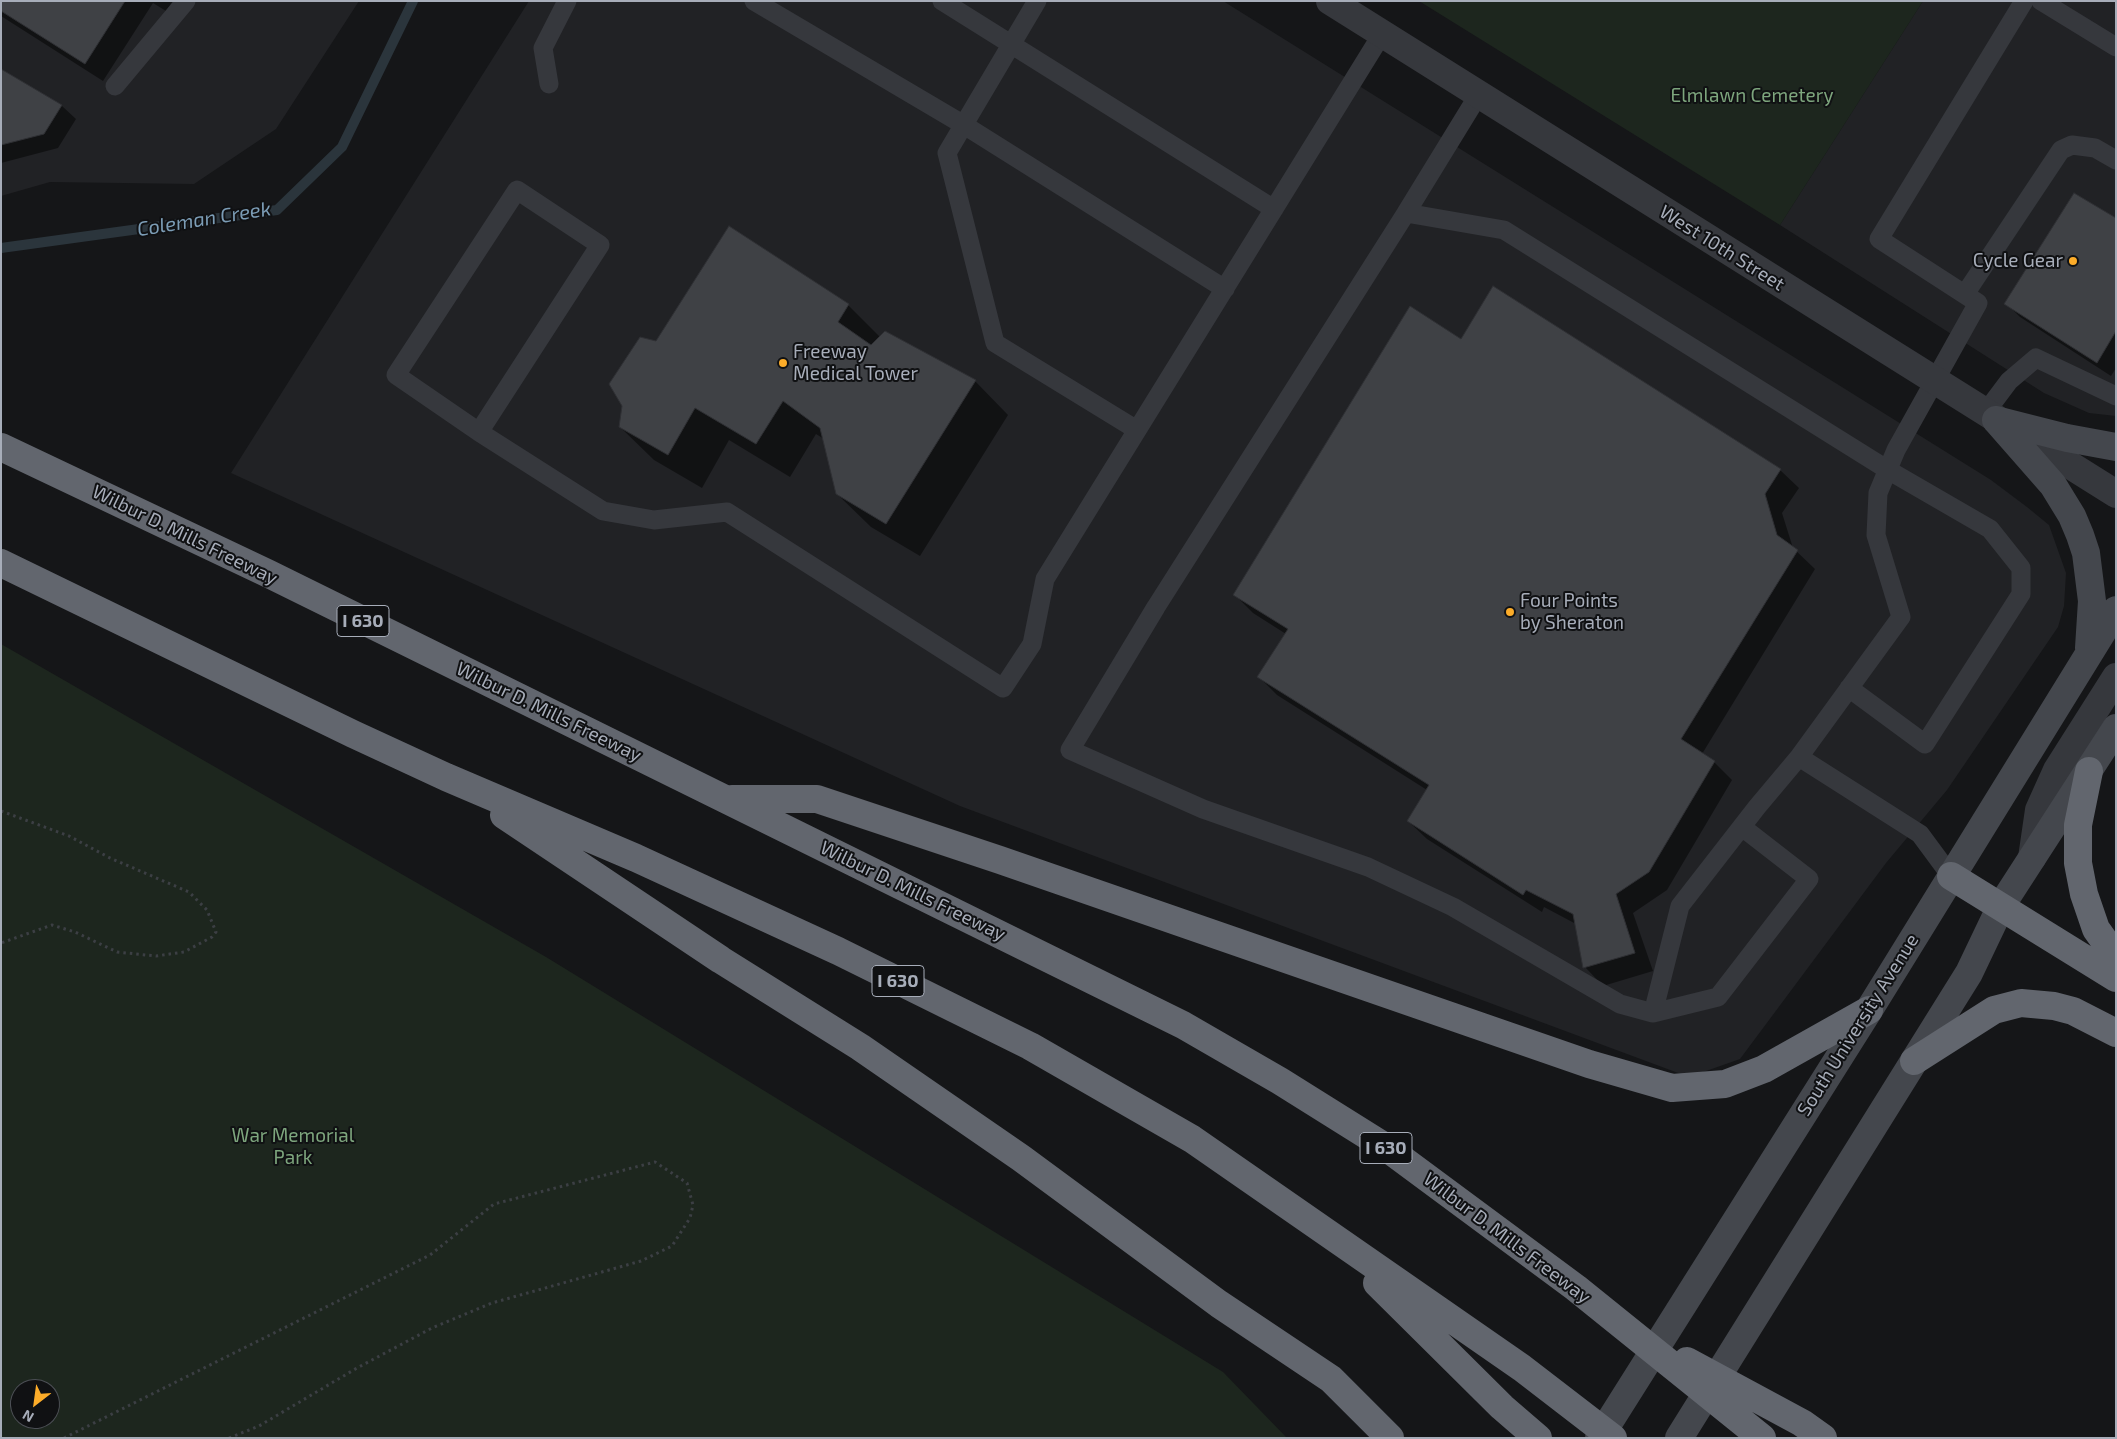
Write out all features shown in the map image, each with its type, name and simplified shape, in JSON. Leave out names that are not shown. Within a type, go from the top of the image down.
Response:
[{"type":"highway","name":"Wilbur D. Mills Freeway","points":[[1,447],[278,579],[1183,1025],[1280,1080],[1387,1148],[1576,1288],[1762,1438]]},
{"type":"highway","name":"I 630","points":[[1,563],[446,777],[636,858],[812,939],[1030,1046],[1192,1139],[1522,1368],[1613,1438]]},
{"type":"highway","points":[[2089,771],[2078,825],[2078,863],[2084,894],[2096,929],[2116,957]]},
{"type":"highway","points":[[446,777],[721,960],[860,1048],[1021,1158],[1219,1304],[1331,1379],[1390,1438]]},
{"type":"highway","points":[[724,798],[817,799],[1589,1064],[1672,1088],[1725,1084],[1764,1069],[1869,1010]]},
{"type":"highway","points":[[1951,876],[2116,978]]},
{"type":"highway","points":[[1914,1061],[1994,1010],[2021,1003],[2054,1006],[2073,1011],[2116,1033]]},
{"type":"highway","points":[[1325,1231],[1502,1407],[1538,1438]]},
{"type":"highway","points":[[1628,1329],[1813,1430]]},
{"type":"main road","points":[[1990,416],[2085,442],[2116,447]]},
{"type":"main road","points":[[1990,416],[2053,485],[2072,516],[2080,535],[2086,553],[2092,601],[2092,627],[2087,657]]},
{"type":"main road","name":"South University Avenue","points":[[1598,1438],[1869,1010],[2116,610]]},
{"type":"main road","points":[[1679,1438],[1969,973],[2001,906],[2116,728]]},
{"type":"street","name":"West 10th Street","points":[[1330,1],[1934,382],[2116,494]]},
{"type":"street","points":[[2032,858],[2039,810],[2057,770],[2116,677]]},
{"type":"lane","points":[[115,86],[186,1]]},
{"type":"lane","points":[[549,84],[543,48],[567,1]]},
{"type":"lane","points":[[754,1],[964,125],[1225,289]]},
{"type":"lane","points":[[942,1],[1274,209]]},
{"type":"lane","points":[[1037,1],[948,153],[995,343],[1137,430]]},
{"type":"lane","points":[[1653,1013],[1680,906],[1799,758],[1901,616],[1876,536],[1878,493],[1896,450],[1978,303],[1879,240],[2024,1]]},
{"type":"lane","points":[[2041,1],[2116,46]]},
{"type":"lane","points":[[479,432],[600,244],[517,190],[396,375],[479,432],[603,511],[654,520],[727,512],[1003,688],[1032,644],[1045,579],[1382,34]]},
{"type":"lane","points":[[1478,94],[1406,213],[1156,607],[1070,750],[1203,809],[1368,867],[1453,907],[1620,1004],[1653,1013],[1718,997],[1809,879],[1742,827]]},
{"type":"lane","points":[[1965,294],[2061,150],[2072,145],[2096,148],[2116,160]]},
{"type":"lane","points":[[1406,213],[1504,230],[1888,470],[1990,529],[2021,568],[2021,594],[1925,744],[1850,688]]},
{"type":"lane","points":[[1990,416],[2008,381],[2036,358],[2116,396]]},
{"type":"lane","points":[[1799,758],[1920,834],[1951,876]]},
{"type":"path","points":[[1,810],[69,836],[110,858],[190,892],[207,910],[216,932],[212,937],[184,952],[156,956],[117,952],[75,932],[52,925],[1,943]]},
{"type":"path","points":[[64,1438],[430,1255],[494,1204],[655,1162],[687,1184],[693,1205],[690,1218],[672,1246],[641,1261],[492,1303],[432,1328],[357,1368],[259,1426],[229,1438]]},
{"type":"shaded area","points":[[1,1],[359,1],[276,129],[194,184],[50,182],[1,196]]},
{"type":"shaded area","points":[[529,1],[1223,1],[1991,480],[2049,525],[2066,573],[2064,606],[2058,627],[1947,790],[1886,863],[1740,1059],[1689,1077],[960,806],[231,473]]},
{"type":"shaded area","points":[[1923,1],[2116,1],[2116,416],[2089,413],[2044,393],[1780,225]]},
{"type":"green space","name":"Elmlawn Cemetery","points":[[1419,1],[1923,1],[1780,225]]},
{"type":"green space","name":"War Memorial Park","points":[[1,644],[546,957],[1223,1372],[1287,1438],[1,1438]]},
{"type":"building","points":[[1,1],[125,1],[85,64],[1,11]]},
{"type":"building","points":[[1,69],[62,105],[44,134],[1,145]]},
{"type":"building","name":"Cycle Gear","points":[[2074,193],[2116,218],[2116,331],[2097,363],[2004,304]]},
{"type":"building","name":"Freeway Medical Tower","points":[[729,226],[849,304],[838,322],[871,345],[885,331],[976,380],[886,524],[836,494],[820,428],[783,401],[756,444],[695,408],[668,455],[619,427],[622,406],[609,384],[640,337],[656,341]]},
{"type":"building","name":"Four Points by Sheraton","points":[[1493,286],[1781,469],[1765,494],[1777,535],[1798,550],[1681,739],[1715,761],[1649,872],[1616,894],[1635,953],[1583,968],[1573,914],[1526,890],[1523,895],[1407,821],[1429,785],[1257,677],[1288,629],[1233,595],[1410,306],[1461,339]]},
{"type":"waterway","name":"Coleman Creek","points":[[1,248],[277,210],[342,147],[413,1]]},
{"type":"place","name":"Cycle Gear","points":[[2073,261]]},
{"type":"place","name":"Freeway Medical Tower","points":[[783,363]]},
{"type":"place","name":"Four Points by Sheraton","points":[[1510,612]]}]
